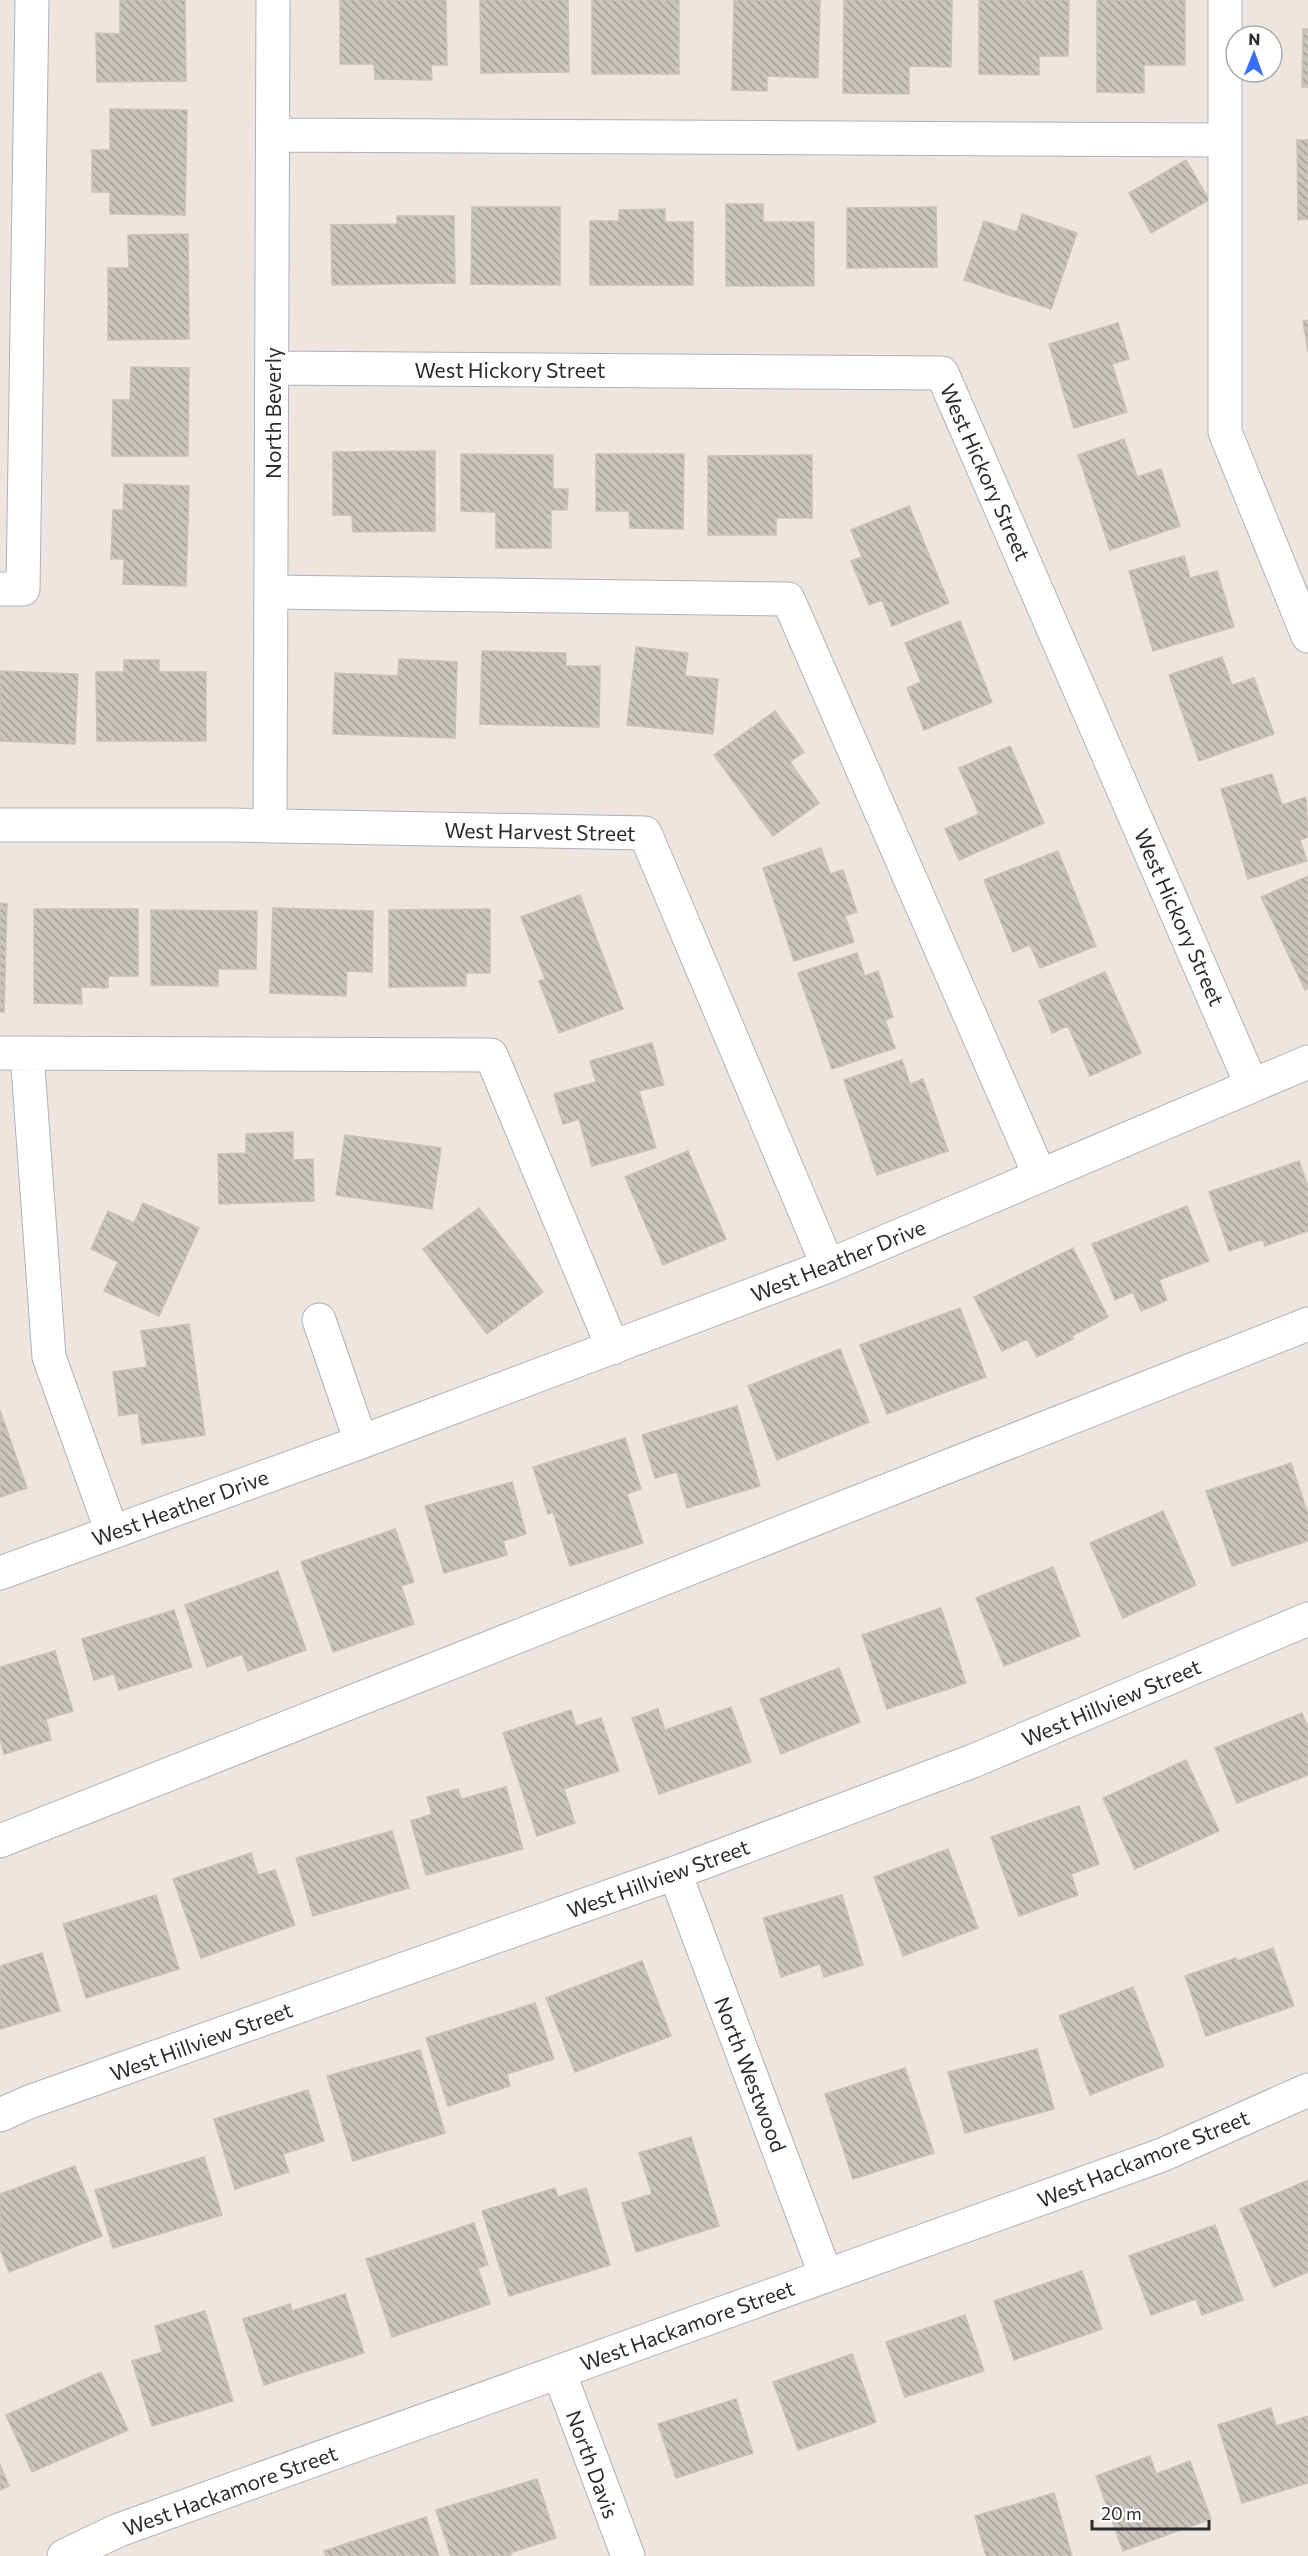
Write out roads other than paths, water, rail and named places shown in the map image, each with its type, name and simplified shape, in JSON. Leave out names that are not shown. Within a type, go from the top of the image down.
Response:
[{"type":"street","points":[[0,589],[23,589],[32,0]]},
{"type":"street","name":"North Beverly","points":[[270,826],[273,0]]},
{"type":"street","points":[[1225,0],[1225,432],[1308,636]]},
{"type":"street","points":[[273,135],[1225,140]]},
{"type":"street","name":"West Hickory Street","points":[[273,368],[942,373],[1252,1086]]},
{"type":"street","points":[[272,592],[788,599],[1040,1176]]},
{"type":"street","name":"West Harvest Street","points":[[0,825],[270,826],[645,833],[828,1266]]},
{"type":"street","points":[[112,1532],[49,1357],[13,1053],[491,1055],[613,1348]]},
{"type":"street","name":"West Heather Drive","points":[[0,1573],[361,1442],[828,1266],[1308,1062]]},
{"type":"street","points":[[319,1320],[361,1442]]},
{"type":"street","points":[[0,1841],[1308,1324]]},
{"type":"street","name":"West Hillview Street","points":[[0,2115],[52,2094],[675,1873],[973,1761],[1308,1619]]},
{"type":"street","name":"North Westwood","points":[[675,1873],[826,2276]]},
{"type":"street","name":"West Hackamore Street","points":[[64,2556],[119,2530],[1162,2155],[1308,2090]]},
{"type":"street","name":"North Davis","points":[[559,2372],[628,2556]]}]
